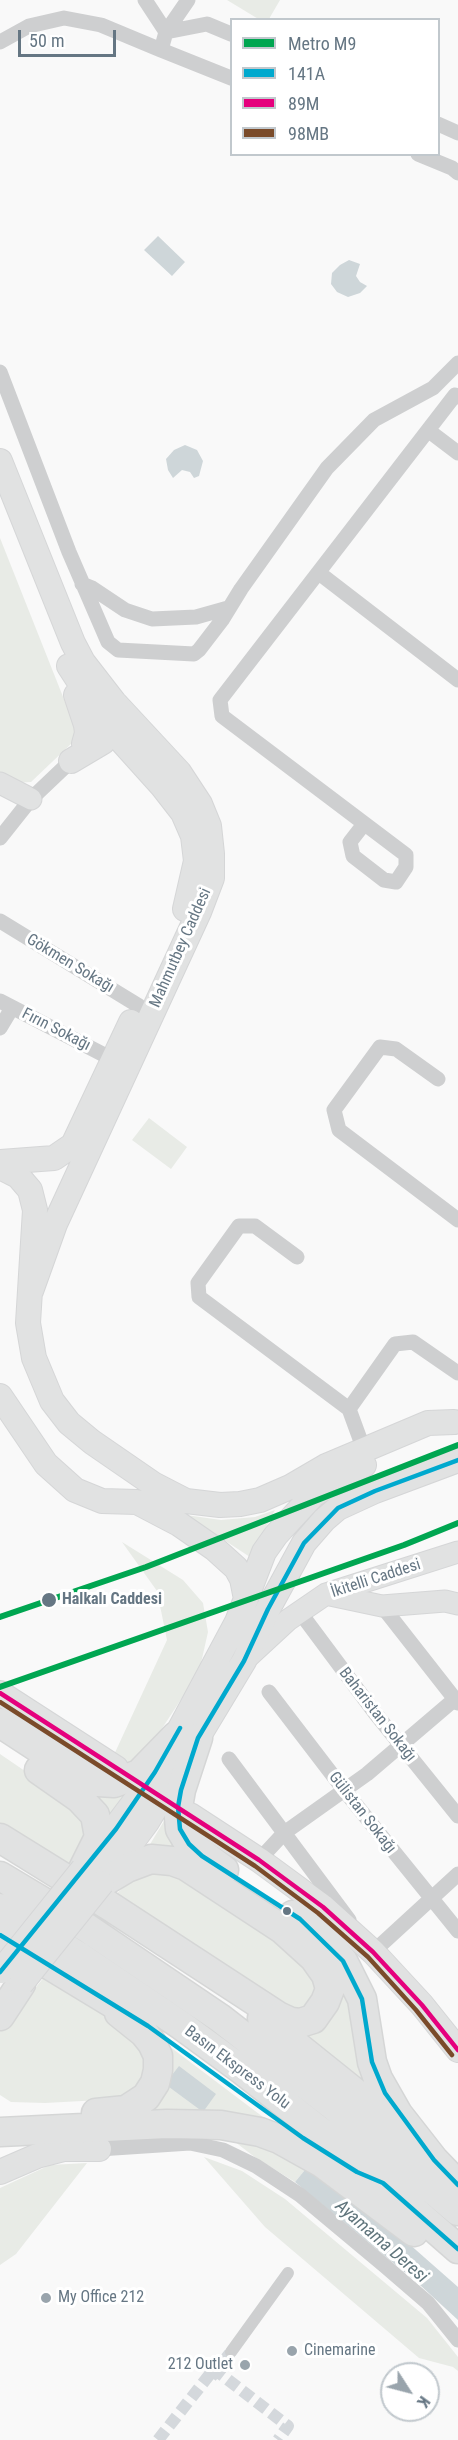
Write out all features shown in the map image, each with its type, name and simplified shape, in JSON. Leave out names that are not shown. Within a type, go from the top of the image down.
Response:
[{"type":"highway","points":[[0,1723],[78,1774],[98,1782],[114,1783],[139,1774],[187,1737]]},
{"type":"highway","points":[[187,1737],[178,1807],[180,1829],[184,1837],[202,1856],[300,1919],[343,1961],[362,1999],[372,2062],[378,2079],[398,2114],[434,2160],[458,2185]]},
{"type":"highway","points":[[0,1744],[79,1798],[95,1815],[99,1837],[92,1876],[127,1868],[151,1859],[172,1861],[186,1866],[282,1929],[321,1966],[330,1989],[325,2002],[313,2019],[300,2023],[278,2016],[108,1905],[0,1838]]},
{"type":"highway","name":"Basın Ekspress Yolu","points":[[0,1876],[87,1928],[220,2018],[336,2108],[458,2211]]},
{"type":"highway","name":"Basın Ekspress Yolu","points":[[0,1908],[80,1957],[182,2026],[319,2130],[458,2249]]},
{"type":"highway","points":[[0,1935],[148,2026],[303,2138],[357,2172],[383,2183]]},
{"type":"highway","points":[[211,1973],[221,1985],[434,2160]]},
{"type":"highway","points":[[0,2016],[6,1975]]},
{"type":"highway","points":[[0,2110],[27,2116],[126,2110],[146,2097],[155,2084],[159,2070],[158,2056],[152,2043],[134,2023],[81,1985]]},
{"type":"highway","points":[[0,2153],[46,2136],[93,2138],[167,2124],[221,2125],[260,2132],[279,2139],[322,2163],[409,2229],[436,2247],[458,2255]]},
{"type":"highway","points":[[0,2132],[93,2138]]},
{"type":"main road","name":"Mahmutbey Caddesi","points":[[0,460],[73,643],[99,684],[117,726],[135,757],[183,813],[193,836],[196,861],[184,912],[163,962],[112,1059],[73,1145],[54,1158],[0,1162]]},
{"type":"main road","name":"Mahmutbey Caddesi","points":[[0,499],[69,666],[117,726],[179,772],[200,804],[209,826],[212,854],[212,878],[199,912],[55,1224],[31,1291]]},
{"type":"main road","points":[[69,666],[87,733],[77,753]]},
{"type":"main road","points":[[77,753],[117,726]]},
{"type":"main road","points":[[77,753],[116,752],[135,757]]},
{"type":"main road","points":[[0,783],[31,799]]},
{"type":"main road","points":[[0,1167],[18,1176],[30,1190],[35,1210],[28,1323],[34,1358],[52,1401],[69,1423],[92,1443],[153,1484],[186,1501],[220,1505],[260,1500],[290,1487],[326,1466],[429,1423],[456,1421]]},
{"type":"main road","points":[[2,1401],[46,1464],[75,1490],[102,1501],[137,1502],[179,1524],[215,1549],[236,1568],[242,1579],[246,1599]]},
{"type":"main road","points":[[187,1737],[237,1622],[264,1552],[291,1517],[313,1495],[352,1470],[456,1421]]},
{"type":"main road","points":[[0,2010],[6,1975],[92,1876],[135,1801],[244,1661],[304,1542],[338,1508],[375,1491],[458,1460]]},
{"type":"main road","name":"İkitelli Caddesi","points":[[244,1661],[299,1611],[327,1594],[458,1552]]},
{"type":"main road","points":[[327,1594],[382,1606],[445,1601],[458,1604]]},
{"type":"main road","points":[[0,1693],[116,1768]]},
{"type":"main road","points":[[190,1815],[259,1860],[323,1907],[373,1952],[422,2005],[458,2050]]},
{"type":"main road","points":[[0,2172],[37,2156],[93,2138]]},
{"type":"street","points":[[145,0],[166,32]]},
{"type":"street","points":[[161,50],[166,32],[188,0]]},
{"type":"street","points":[[0,42],[29,26],[64,18],[102,25],[230,78]]},
{"type":"street","points":[[166,32],[207,24],[230,34]]},
{"type":"street","points":[[440,125],[458,133]]},
{"type":"street","points":[[423,156],[452,168],[458,173]]},
{"type":"street","points":[[0,372],[82,584],[108,642],[118,650],[194,654],[206,642],[327,468],[374,420],[433,388],[458,363]]},
{"type":"street","points":[[364,824],[222,716],[220,700],[455,395],[458,397]]},
{"type":"street","points":[[429,431],[458,453]]},
{"type":"street","points":[[319,573],[458,680]]},
{"type":"street","points":[[82,584],[125,610],[152,619],[196,617],[228,608]]},
{"type":"street","points":[[0,838],[31,799],[77,753]]},
{"type":"street","name":"Gökmen Sokağı","points":[[0,921],[140,1006]]},
{"type":"street","points":[[0,1028],[6,1004]]},
{"type":"street","name":"Fırın Sokağı","points":[[6,1004],[112,1059]]},
{"type":"street","points":[[438,1079],[396,1049],[380,1047],[334,1110],[339,1130],[458,1220]]},
{"type":"street","points":[[297,1257],[255,1226],[239,1226],[198,1283],[199,1297],[349,1409],[364,1450]]},
{"type":"street","points":[[349,1409],[395,1344],[413,1342],[458,1373]]},
{"type":"street","points":[[259,1860],[284,1833],[344,1790],[456,1701],[382,1606]]},
{"type":"street","name":"Baharistan Sokağı","points":[[299,1611],[458,1816]]},
{"type":"street","name":"Gülistan Sokağı","points":[[269,1692],[429,1898],[458,1931]]},
{"type":"street","points":[[229,1759],[373,1952],[429,1898],[458,1874]]},
{"type":"street","points":[[93,2138],[190,2143],[223,2150],[256,2166],[300,2195],[385,2265],[428,2303],[458,2340]]},
{"type":"street","points":[[231,2352],[288,2273]]},
{"type":"shaded area","points":[[227,0],[280,0],[270,18],[257,18]]},
{"type":"shaded area","points":[[0,538],[75,727],[73,742],[31,782],[14,783],[0,777]]},
{"type":"shaded area","points":[[149,1118],[187,1147],[171,1169],[132,1140]]},
{"type":"shaded area","points":[[275,1510],[250,1557],[186,1515],[221,1520],[255,1517]]},
{"type":"shaded area","points":[[122,1542],[183,1580],[203,1603],[208,1632],[199,1672],[136,1768],[112,1759],[167,1640],[157,1591]]},
{"type":"shaded area","points":[[0,1754],[82,1810],[92,1825],[70,1868],[0,1827]]},
{"type":"shaded area","points":[[138,1786],[107,1831],[85,1788]]},
{"type":"shaded area","points":[[173,1806],[188,1856],[143,1856]]},
{"type":"shaded area","points":[[170,1869],[300,1953],[319,1993],[299,2013],[113,1897],[129,1882],[152,1871]]},
{"type":"shaded area","points":[[45,1976],[138,2038],[149,2058],[145,2081],[119,2099],[45,2103],[11,2102],[0,2095],[0,2031]]},
{"type":"shaded area","points":[[346,1977],[374,2098],[290,2032]]},
{"type":"shaded area","points":[[157,2037],[271,2123],[142,2110]]},
{"type":"shaded area","points":[[226,2135],[268,2144],[309,2165],[295,2182],[256,2158]]},
{"type":"shaded area","points":[[204,2157],[242,2171],[285,2199],[427,2318],[458,2357],[458,2371],[440,2362],[419,2358],[265,2227]]},
{"type":"shaded area","points":[[87,2163],[16,2254],[0,2265],[0,2188],[50,2165]]},
{"type":"water","points":[[158,236],[185,262],[172,276],[144,250]]},
{"type":"water","points":[[349,260],[360,264],[356,276],[367,286],[360,293],[348,297],[337,292],[331,284],[332,273]]},
{"type":"water","points":[[185,445],[197,450],[203,461],[199,476],[194,478],[190,472],[182,470],[173,478],[168,470],[166,459],[174,450]]},
{"type":"water","points":[[179,2066],[216,2094],[203,2112],[165,2084]]},
{"type":"water","name":"Ayamama Deresi","points":[[309,2165],[391,2228],[458,2287],[458,2320],[420,2285],[295,2182]]},
{"type":"tunnel","points":[[211,2377],[231,2352]]},
{"type":"tunnel","points":[[158,2440],[214,2369],[288,2426],[278,2440]]},
{"type":"metro line","name":"M9","points":[[0,1617],[146,1567],[458,1445]]},
{"type":"metro line","name":"M9","points":[[0,1687],[404,1545],[458,1523]]},
{"type":"transit line","name":"141A","points":[[458,1460],[375,1491],[338,1508],[304,1543],[268,1609],[244,1661],[198,1738],[181,1790],[178,1807],[180,1829],[189,1844],[202,1856],[300,1919],[343,1961],[362,1999],[372,2062],[385,2093],[434,2160],[458,2185]]},
{"type":"transit line","name":"89M","points":[[0,1693],[259,1860],[323,1907],[373,1952],[422,2005],[458,2050]]},
{"type":"transit line","name":"98MB","points":[[0,1702],[255,1866],[318,1913],[368,1957],[416,2010],[452,2055]]},
{"type":"transit line","name":"141A","points":[[0,1972],[116,1829],[155,1772],[180,1728]]},
{"type":"transit line","name":"141A","points":[[0,1935],[148,2026],[303,2138],[357,2172],[383,2183],[458,2249]]},
{"type":"place","name":"Halkalı Caddesi","points":[[49,1600]]},
{"type":"place","name":"My Office 212","points":[[46,2298]]},
{"type":"place","name":"Cinemarine","points":[[292,2351]]},
{"type":"place","name":"212 Outlet","points":[[245,2365]]}]
